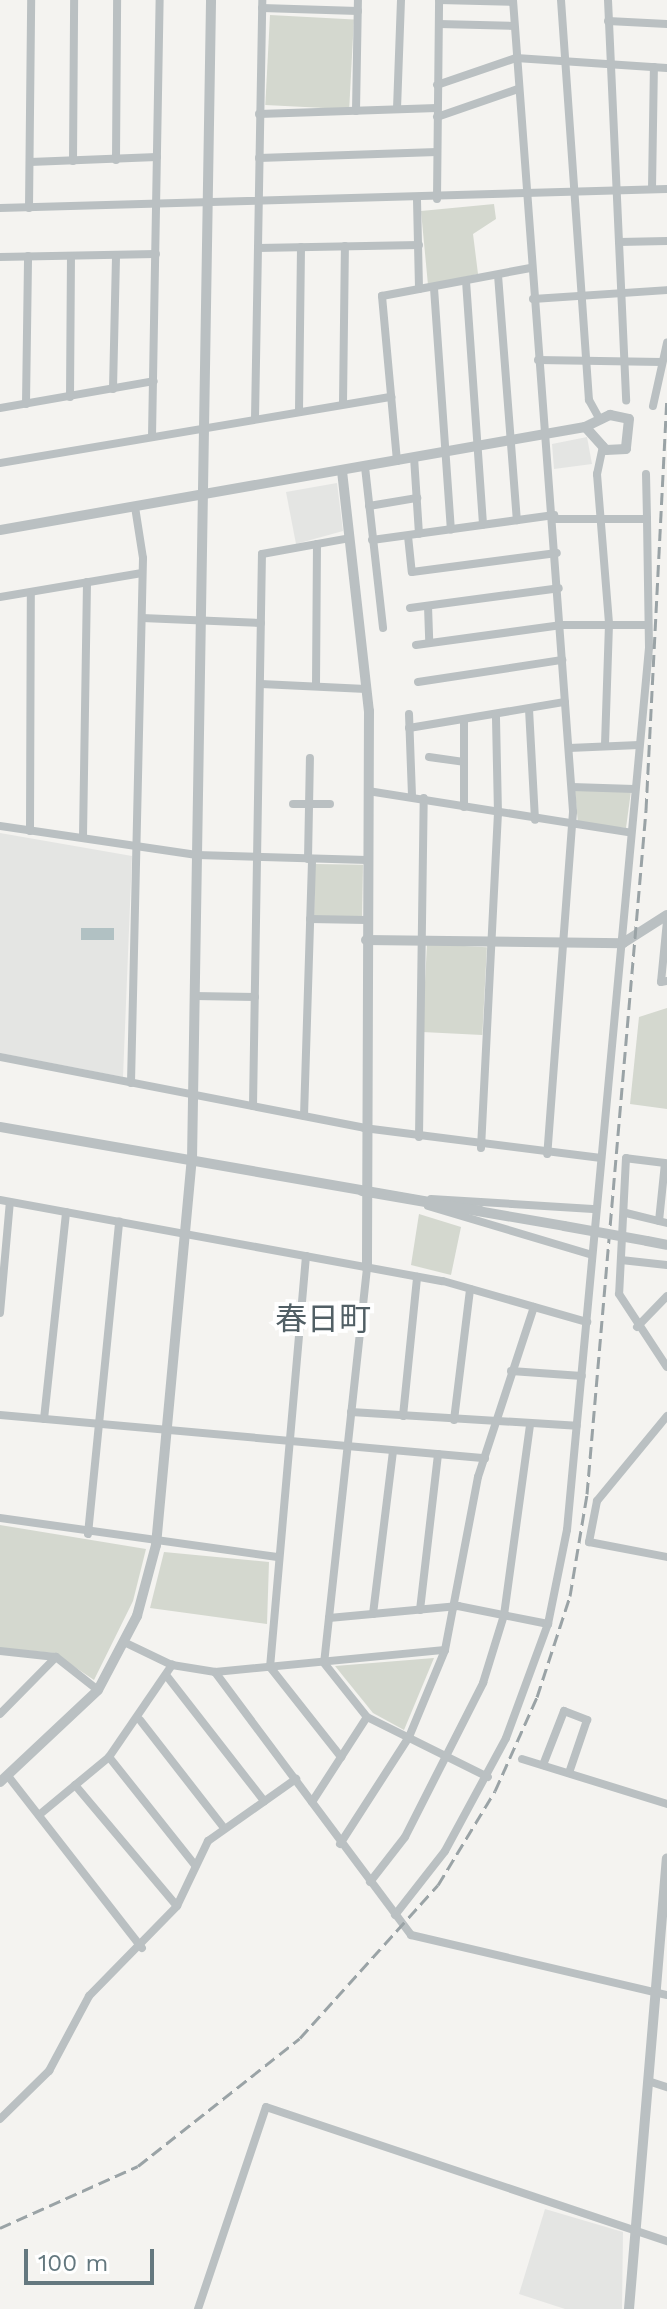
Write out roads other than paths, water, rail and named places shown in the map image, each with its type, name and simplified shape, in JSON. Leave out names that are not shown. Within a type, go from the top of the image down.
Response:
[{"type":"street","points":[[29,208],[31,0]]},
{"type":"street","points":[[73,161],[74,0]]},
{"type":"street","points":[[116,160],[117,0]]},
{"type":"street","points":[[152,437],[160,0]]},
{"type":"street","points":[[142,1948],[39,1815],[4,1779],[98,1690],[126,1643],[156,1545],[192,1160],[211,0]]},
{"type":"street","points":[[356,111],[358,0]]},
{"type":"street","points":[[397,109],[401,0]]},
{"type":"street","points":[[437,199],[439,0],[513,1],[524,197],[557,553],[574,826],[547,1154]]},
{"type":"street","points":[[561,0],[562,62],[585,356],[589,400],[599,418]]},
{"type":"street","points":[[608,0],[614,188],[629,359],[626,401]]},
{"type":"street","points":[[255,419],[262,4],[358,11]]},
{"type":"street","points":[[608,21],[667,24]]},
{"type":"street","points":[[439,24],[514,26]]},
{"type":"street","points":[[437,85],[516,58],[667,68]]},
{"type":"street","points":[[652,189],[654,67]]},
{"type":"street","points":[[259,114],[397,109],[437,112],[518,89]]},
{"type":"street","points":[[259,158],[437,152]]},
{"type":"street","points":[[30,162],[157,157]]},
{"type":"street","points":[[0,208],[524,197],[614,188],[667,189]]},
{"type":"street","points":[[417,200],[419,289]]},
{"type":"street","points":[[619,242],[667,241]]},
{"type":"street","points":[[258,248],[419,245]]},
{"type":"street","points":[[343,404],[345,246]]},
{"type":"street","points":[[299,411],[301,247]]},
{"type":"street","points":[[0,257],[156,254]]},
{"type":"street","points":[[113,389],[116,255]]},
{"type":"street","points":[[26,404],[28,256]]},
{"type":"street","points":[[70,397],[71,256]]},
{"type":"street","points":[[397,461],[382,296],[530,268]]},
{"type":"street","points":[[498,275],[517,520]]},
{"type":"street","points":[[466,281],[483,524]]},
{"type":"street","points":[[434,288],[451,529]]},
{"type":"street","points":[[533,299],[667,290]]},
{"type":"street","points":[[653,406],[667,343]]},
{"type":"street","points":[[538,360],[585,356],[662,362]]},
{"type":"street","points":[[0,408],[154,381]]},
{"type":"street","points":[[0,463],[391,397]]},
{"type":"street","points":[[0,530],[585,427],[599,418],[629,419],[622,453],[603,446],[585,427]]},
{"type":"street","points":[[603,446],[602,516],[609,624],[605,744]]},
{"type":"street","points":[[414,457],[419,534]]},
{"type":"street","points":[[365,467],[383,628]]},
{"type":"street","points":[[342,471],[366,689],[368,791],[362,1191],[367,1268],[324,1663],[367,1717],[488,1777]]},
{"type":"street","points":[[395,1915],[488,1777],[548,1624],[577,1426],[593,1209],[623,943],[628,832],[639,745],[648,625],[646,474]]},
{"type":"street","points":[[369,506],[417,498]]},
{"type":"street","points":[[131,1083],[142,618],[142,573],[135,507]]},
{"type":"street","points":[[372,540],[554,517],[647,519]]},
{"type":"street","points":[[408,536],[412,572],[557,553]]},
{"type":"street","points":[[253,1106],[262,554],[350,538]]},
{"type":"street","points":[[316,686],[317,544]]},
{"type":"street","points":[[0,597],[142,573]]},
{"type":"street","points":[[83,837],[87,582]]},
{"type":"street","points":[[410,608],[559,588]]},
{"type":"street","points":[[30,831],[31,593]]},
{"type":"street","points":[[428,606],[429,641]]},
{"type":"street","points":[[142,618],[261,623]]},
{"type":"street","points":[[416,645],[562,625],[648,625]]},
{"type":"street","points":[[418,682],[562,660]]},
{"type":"street","points":[[261,684],[366,689]]},
{"type":"street","points":[[409,728],[565,702]]},
{"type":"street","points":[[529,709],[535,820]]},
{"type":"street","points":[[409,714],[412,796]]},
{"type":"street","points":[[481,1148],[498,814],[496,715]]},
{"type":"street","points":[[464,721],[464,807]]},
{"type":"street","points":[[569,748],[605,744],[639,745]]},
{"type":"street","points":[[429,757],[464,762]]},
{"type":"street","points":[[304,1116],[310,919],[310,758]]},
{"type":"street","points":[[572,787],[634,789]]},
{"type":"street","points":[[368,791],[424,798],[535,820],[628,832]]},
{"type":"street","points":[[419,1137],[424,798]]},
{"type":"street","points":[[293,804],[330,804]]},
{"type":"street","points":[[0,826],[197,855],[367,860]]},
{"type":"street","points":[[366,940],[623,943],[667,918]]},
{"type":"street","points":[[667,918],[661,982],[667,981]]},
{"type":"street","points":[[310,919],[366,920]]},
{"type":"street","points":[[194,996],[255,997]]},
{"type":"street","points":[[0,1057],[192,1096],[481,1148],[601,1158]]},
{"type":"street","points":[[0,1127],[667,1245]]},
{"type":"street","points":[[626,1213],[663,1222],[665,1163],[626,1158],[626,1213],[619,1294],[637,1327],[667,1367]]},
{"type":"street","points":[[0,1200],[417,1277],[587,1322]]},
{"type":"street","points":[[0,1313],[10,1202]]},
{"type":"street","points":[[429,1202],[593,1209]]},
{"type":"street","points":[[429,1202],[589,1254]]},
{"type":"street","points":[[44,1419],[66,1212]]},
{"type":"street","points":[[88,1534],[119,1222]]},
{"type":"street","points":[[306,1256],[277,1557],[270,1667],[341,1757]]},
{"type":"street","points":[[621,1260],[667,1265]]},
{"type":"street","points":[[403,1416],[417,1277]]},
{"type":"street","points":[[454,1420],[470,1289]]},
{"type":"street","points":[[637,1327],[667,1296]]},
{"type":"street","points":[[340,1844],[409,1737],[445,1650],[458,1606],[493,1423],[534,1307]]},
{"type":"street","points":[[511,1371],[582,1376]]},
{"type":"street","points":[[351,1412],[577,1426]]},
{"type":"street","points":[[0,1415],[288,1443],[485,1458]]},
{"type":"street","points":[[667,1416],[597,1501],[589,1542],[667,1557]]},
{"type":"street","points":[[370,1882],[405,1837],[451,1758],[504,1615],[530,1424]]},
{"type":"street","points":[[373,1614],[393,1451]]},
{"type":"street","points":[[420,1610],[438,1454]]},
{"type":"street","points":[[0,1518],[156,1545],[277,1557]]},
{"type":"street","points":[[329,1618],[458,1606],[548,1624]]},
{"type":"street","points":[[126,1643],[172,1665],[215,1672],[445,1650]]},
{"type":"street","points":[[0,1651],[56,1657],[98,1690]]},
{"type":"street","points":[[0,1714],[56,1657]]},
{"type":"street","points":[[39,1815],[109,1757],[140,1720],[172,1665]]},
{"type":"street","points":[[215,1672],[296,1779],[340,1844],[411,1935],[662,1994]]},
{"type":"street","points":[[166,1675],[264,1801]]},
{"type":"street","points":[[543,1765],[564,1711],[587,1720],[569,1773]]},
{"type":"street","points":[[312,1802],[367,1717]]},
{"type":"street","points":[[140,1720],[224,1828]]},
{"type":"street","points":[[109,1757],[194,1864]]},
{"type":"street","points":[[522,1759],[667,1804]]},
{"type":"street","points":[[0,2119],[49,2071],[89,1996],[142,1948],[177,1906],[194,1864],[224,1828],[296,1779]]},
{"type":"street","points":[[75,1785],[177,1906]]},
{"type":"street","points":[[629,2309],[648,2081],[662,1994],[667,1859]]},
{"type":"street","points":[[648,2081],[667,2087]]},
{"type":"street","points":[[198,2309],[266,2107],[667,2241]]},
{"type":"railway","points":[[0,2228],[138,2166],[300,2038],[438,1885],[495,1791],[537,1697],[570,1596],[587,1494],[646,810],[667,400]]},
{"type":"district","name":"春日町","points":[[323,1319]]}]
